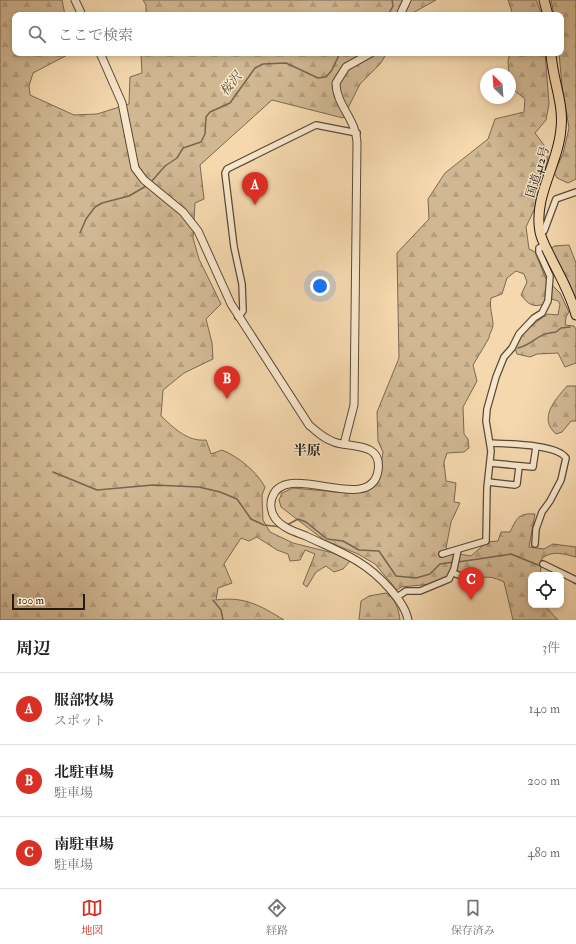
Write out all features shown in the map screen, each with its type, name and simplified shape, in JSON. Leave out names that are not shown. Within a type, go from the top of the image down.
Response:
[{"type":"highway","points":[[544,0],[547,12]]},
{"type":"highway","name":"国道412号","points":[[551,56],[562,126],[560,144],[541,200],[539,216],[540,232],[569,293],[576,315]]},
{"type":"street","points":[[75,0],[81,12]]},
{"type":"street","points":[[401,12],[407,0]]},
{"type":"street","points":[[101,56],[122,103],[134,164],[144,180],[182,212],[198,231],[208,249],[222,287],[238,317],[309,425],[318,434],[328,440],[368,449],[373,454],[378,466],[375,479],[370,485],[358,490],[302,483],[283,486],[274,494],[271,506],[276,519],[284,526],[362,563],[378,575],[405,608],[408,620]]},
{"type":"street","points":[[344,444],[354,405],[357,133],[340,101],[336,83],[346,67],[366,56]]},
{"type":"street","points":[[238,317],[243,311],[242,284],[234,247],[226,177],[227,169],[316,125],[357,133]]},
{"type":"street","points":[[540,232],[544,231],[556,199],[576,192]]},
{"type":"street","points":[[442,554],[486,541],[490,463],[490,443],[486,416],[488,400],[504,357],[512,348],[520,334],[534,318],[542,314],[548,301],[550,276],[539,252],[539,248],[545,245]]},
{"type":"street","points":[[490,443],[536,447],[554,451],[566,458],[561,480],[550,501],[542,512],[536,529],[535,544]]},
{"type":"street","points":[[490,463],[519,467],[534,466],[536,447]]},
{"type":"street","points":[[488,482],[515,485],[517,484],[519,467]]},
{"type":"street","points":[[397,597],[406,591],[420,591],[446,581],[453,572],[458,550]]},
{"type":"street","points":[[543,564],[576,580]]},
{"type":"street","points":[[453,572],[464,577],[463,580]]},
{"type":"green space","points":[[0,0],[62,0],[64,12],[12,12],[12,56],[65,56],[33,73],[29,86],[30,95],[74,115],[97,114],[129,104],[130,77],[142,73],[141,56],[385,56],[380,64],[360,84],[343,118],[272,100],[200,165],[204,199],[195,203],[193,238],[199,259],[221,304],[206,319],[212,343],[213,359],[184,373],[163,390],[161,416],[181,433],[193,439],[206,440],[211,454],[222,450],[241,461],[257,475],[265,487],[262,495],[263,520],[270,532],[293,543],[333,553],[350,561],[343,569],[334,572],[326,566],[316,572],[307,587],[303,584],[315,554],[305,550],[300,560],[290,561],[288,554],[277,550],[257,537],[249,541],[241,538],[224,564],[232,583],[218,588],[216,600],[236,599],[252,603],[268,610],[284,620],[0,620]]},
{"type":"green space","points":[[143,0],[436,0],[414,12],[146,12],[146,5]]},
{"type":"green space","points":[[508,0],[536,0],[541,12],[512,12]]},
{"type":"green space","points":[[551,0],[576,0],[576,179],[568,183],[557,178],[554,173],[563,154],[569,128],[562,86],[559,56],[564,56],[564,12],[553,12]]},
{"type":"green space","points":[[509,56],[545,56],[549,104],[546,120],[535,133],[547,149],[548,158],[536,206],[526,227],[529,249],[535,252],[546,279],[560,293],[569,312],[566,317],[565,325],[574,326],[576,329],[576,363],[565,367],[558,353],[537,354],[530,357],[517,354],[517,342],[521,336],[547,314],[558,315],[560,304],[558,301],[546,297],[544,304],[537,306],[528,303],[521,295],[527,282],[524,274],[516,271],[507,278],[502,294],[491,298],[490,305],[493,327],[489,338],[473,365],[477,381],[463,407],[464,434],[468,439],[469,448],[464,452],[447,453],[444,462],[446,481],[456,483],[454,502],[460,503],[451,522],[446,548],[453,553],[471,556],[487,542],[498,541],[501,532],[510,532],[519,517],[525,514],[535,514],[529,547],[544,549],[553,544],[576,547],[576,557],[555,553],[551,554],[542,558],[540,572],[528,572],[528,608],[547,608],[558,620],[513,620],[504,582],[490,577],[476,580],[458,571],[450,572],[447,578],[432,584],[401,587],[397,590],[375,564],[358,554],[324,540],[281,507],[279,500],[282,493],[293,488],[349,493],[373,487],[379,478],[383,452],[378,441],[377,412],[399,358],[397,253],[429,219],[428,199],[445,173],[488,139],[495,119],[524,112],[525,99],[516,92],[516,68],[509,68]]},
{"type":"green space","points":[[569,245],[576,263],[576,300],[551,249],[554,246]]},
{"type":"green space","points":[[567,386],[576,386],[576,421],[571,421],[562,432],[556,434],[548,422],[548,415],[550,409]]},
{"type":"green space","points":[[386,593],[392,598],[396,605],[400,620],[359,620],[361,601],[369,596]]},
{"type":"waterway","name":"桜沢","points":[[390,12],[393,6],[392,0]]},
{"type":"waterway","name":"桜沢","points":[[151,182],[165,166],[177,158],[183,148],[201,142],[205,134],[206,117],[210,112],[230,103],[255,68],[263,64],[286,63],[318,78],[326,77],[332,70],[339,56]]},
{"type":"waterway","name":"桜沢","points":[[80,233],[86,219],[95,207],[102,203],[129,196],[146,186]]},
{"type":"waterway","points":[[518,348],[528,344],[544,334],[556,332],[561,328],[570,327]]},
{"type":"waterway","points":[[53,472],[97,490],[153,485],[199,487],[220,492],[237,499],[251,519],[264,525],[282,527]]},
{"type":"waterway","points":[[287,525],[298,519],[306,522],[327,539],[343,541],[359,550],[379,551],[396,576],[416,578],[430,574],[440,564],[454,562]]},
{"type":"waterway","points":[[458,562],[511,554],[543,567]]},
{"type":"waterway","points":[[568,579],[576,584]]},
{"type":"waterway","points":[[213,600],[221,610],[223,620]]},
{"type":"place","name":"服部牧場","points":[[255,205]]},
{"type":"place","name":"北駐車場","points":[[227,399]]},
{"type":"place","name":"南駐車場","points":[[471,600]]},
{"type":"district","name":"半原","points":[[307,450]]}]
